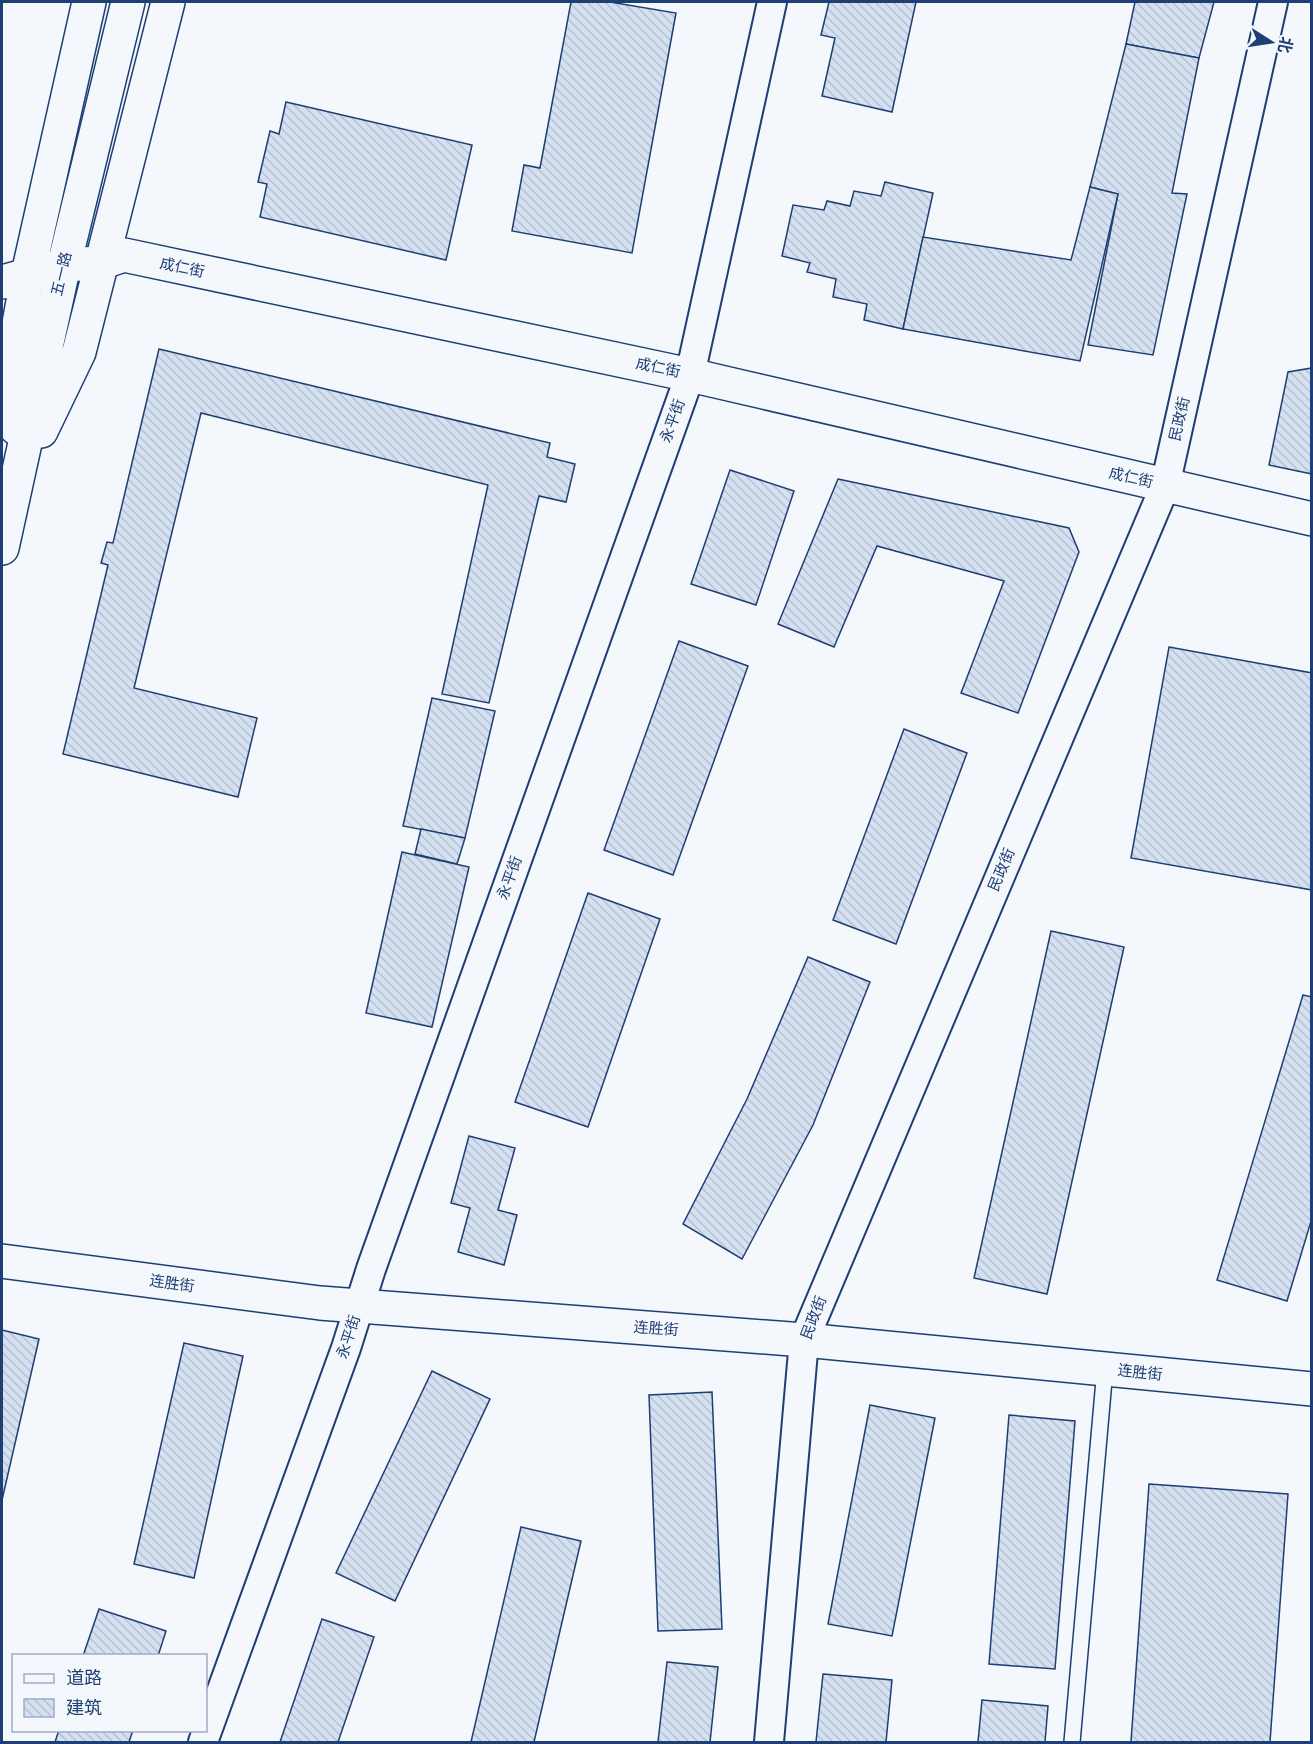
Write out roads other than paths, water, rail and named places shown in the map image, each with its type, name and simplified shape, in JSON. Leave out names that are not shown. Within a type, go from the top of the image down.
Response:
[{"type":"street","points":[[17,481],[15,278],[89,2]]},
{"type":"street","name":"五一路","points":[[2,548],[64,265],[128,2]]},
{"type":"street","points":[[17,481],[79,352],[100,262],[168,2]]},
{"type":"street","name":"永平街","points":[[207,1732],[690,375],[772,2]]},
{"type":"street","name":"民政街","points":[[769,1743],[804,1340],[1165,486],[1273,2]]},
{"type":"street","name":"成仁街","points":[[15,278],[64,265],[100,262],[124,255],[690,375],[1311,519]]},
{"type":"street","name":"连胜街","points":[[2,1261],[320,1303],[804,1340],[1311,1389]]},
{"type":"lane","points":[[1072,1743],[1105,1369]]}]
